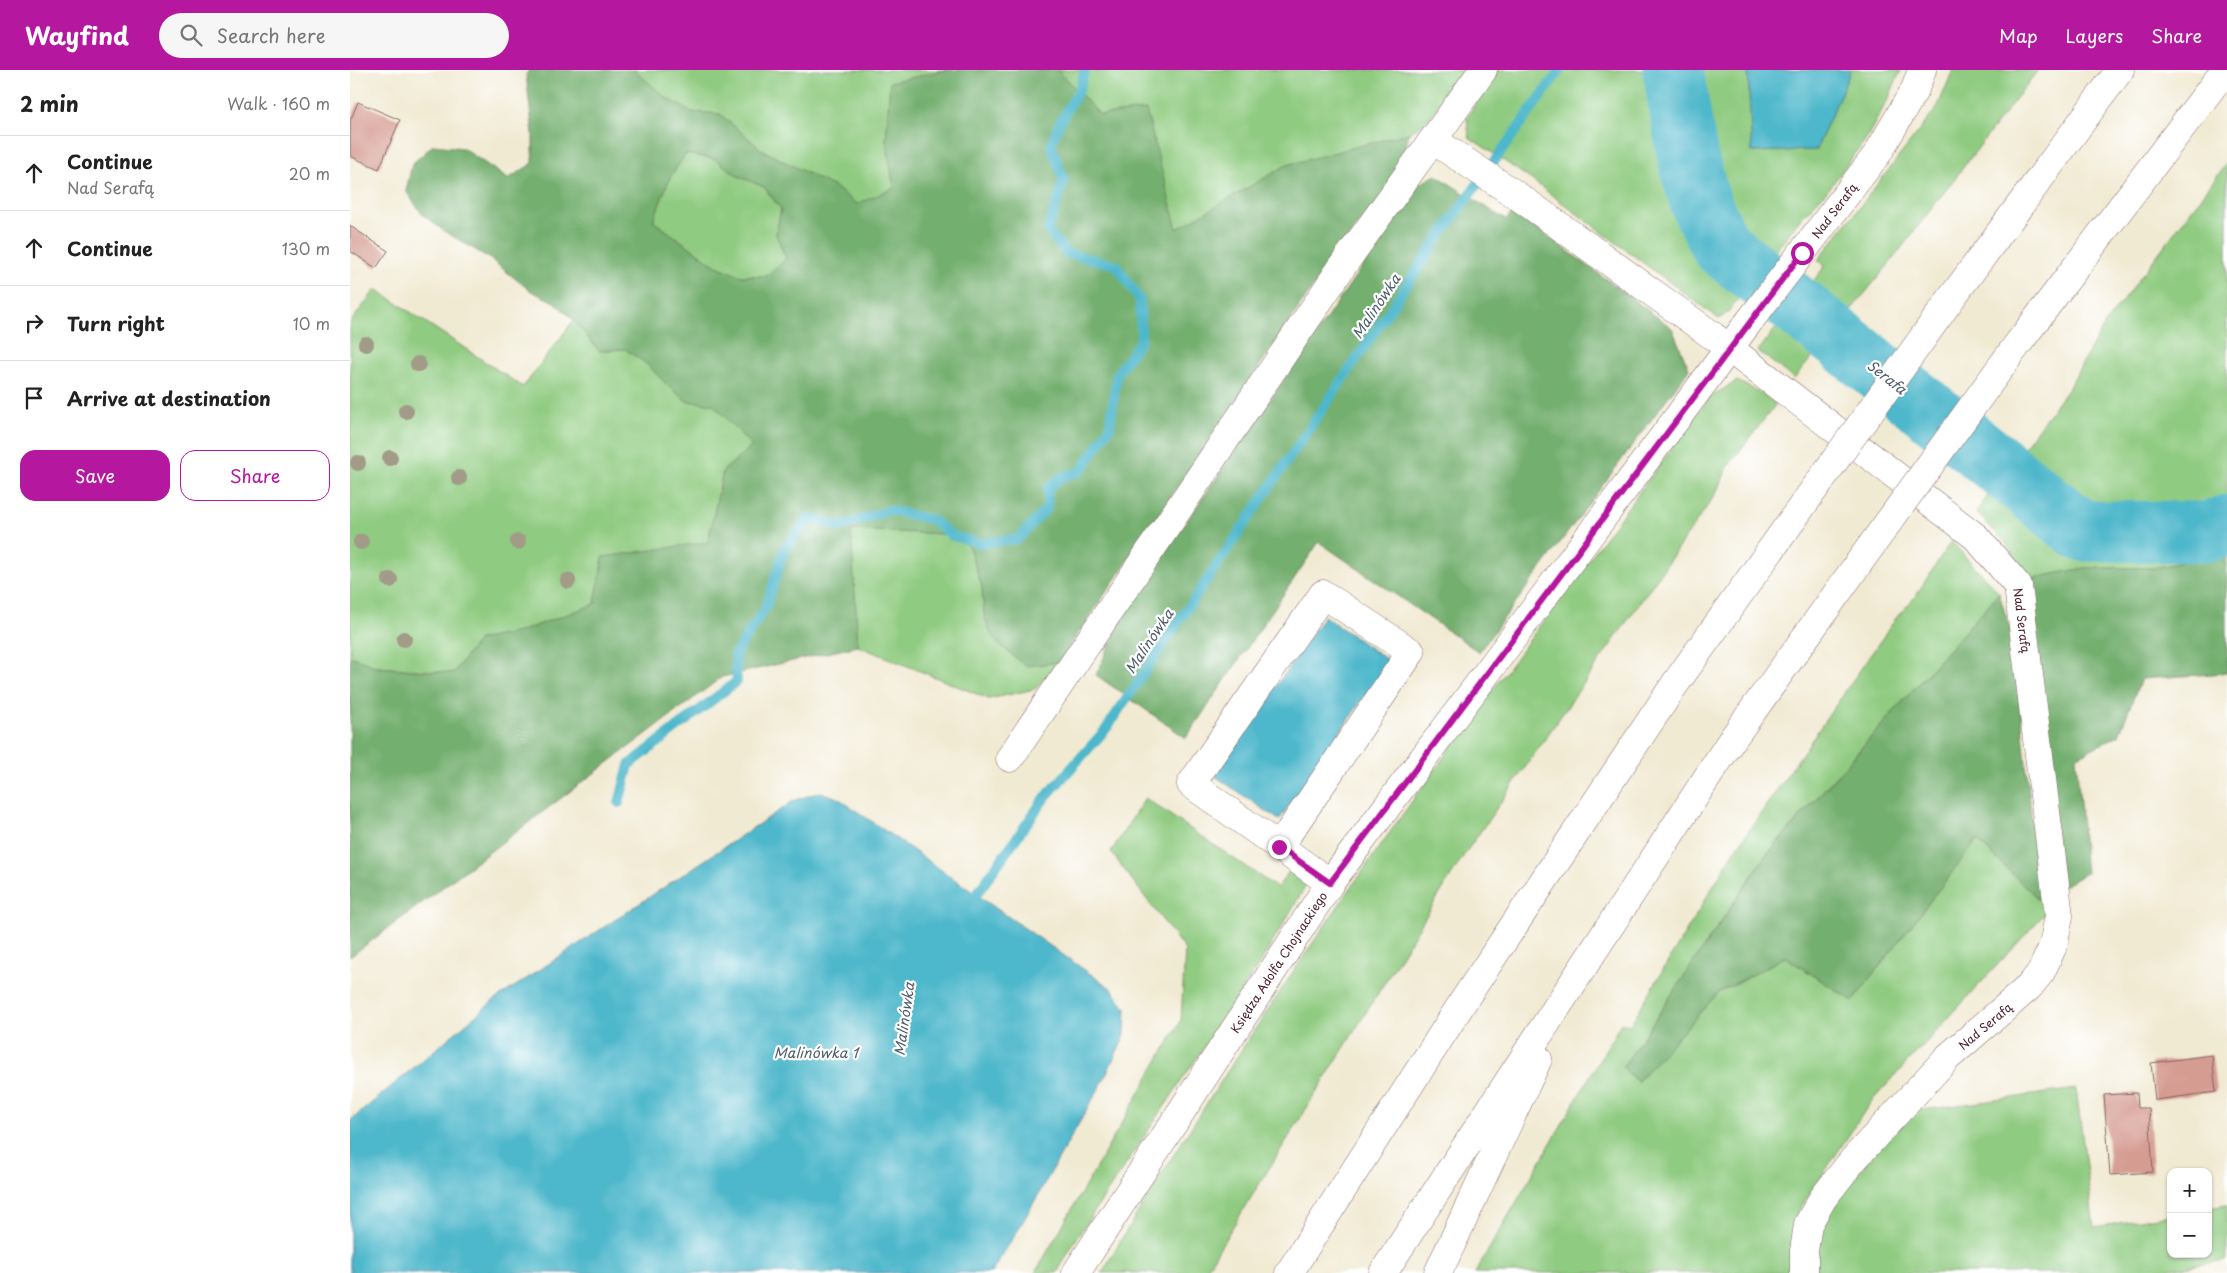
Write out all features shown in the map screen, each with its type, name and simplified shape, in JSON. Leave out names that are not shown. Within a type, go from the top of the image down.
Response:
[{"type":"main road","points":[[1010,758],[1348,258],[1440,144],[1483,70]]},
{"type":"main road","name":"Nad Serafą","points":[[1804,1273],[1804,1251],[1808,1224],[1823,1198],[1853,1160],[1948,1057],[2029,987],[2040,972],[2053,946],[2059,916],[2018,586],[1976,537],[1729,349],[1878,153],[1914,89],[1922,70]]},
{"type":"main road","points":[[1289,1273],[1468,994],[1642,733],[1950,300],[2120,70]]},
{"type":"main road","points":[[1383,1273],[1582,966],[1731,742],[2014,349],[2225,70]]},
{"type":"main road","points":[[1440,144],[1519,197],[1729,349]]},
{"type":"main road","name":"Księdza Adolfa Chojnackiego","points":[[1076,1273],[1330,883],[1729,349]]},
{"type":"main road","points":[[1279,847],[1411,652],[1323,594],[1191,784],[1279,847],[1330,883]]},
{"type":"main road","points":[[1438,1273],[1582,966]]},
{"type":"green space","points":[[529,70],[634,70],[665,97],[691,112],[720,114],[762,150],[836,188],[857,204],[894,188],[886,140],[890,82],[947,70],[1058,70],[1100,115],[1146,110],[1177,229],[1287,165],[1409,133],[1400,174],[1340,247],[1059,662],[1026,666],[997,643],[991,634],[984,616],[982,587],[965,535],[851,530],[858,646],[722,677],[350,957],[350,656],[377,667],[453,673],[479,640],[519,632],[595,604],[603,557],[708,542],[723,471],[752,446],[713,404],[687,401],[666,384],[648,365],[625,349],[599,351],[574,320],[554,302],[531,291],[489,258],[444,231],[422,214],[406,191],[412,164],[433,145],[463,148],[508,179],[533,163],[533,134],[526,75]],"holes":[[[686,154],[715,159],[738,176],[764,187],[781,209],[776,234],[786,259],[767,276],[741,276],[716,266],[653,221],[670,177]]]},
{"type":"green space","points":[[634,70],[947,70],[890,82],[886,140],[894,188],[857,205],[836,188],[762,150],[720,114],[691,112],[665,97]]},
{"type":"green space","points":[[1058,70],[1463,70],[1428,120],[1409,133],[1287,165],[1176,230],[1146,110],[1100,115]]},
{"type":"green space","points":[[1497,70],[1748,70],[1752,152],[1816,150],[1851,70],[1901,70],[1888,99],[1866,139],[1828,190],[1802,217],[1727,313],[1719,319],[1529,178],[1469,137],[1467,117]]},
{"type":"green space","points":[[1953,70],[2038,70],[1889,264],[1794,379],[1758,351],[1825,266],[1818,260],[1937,108]]},
{"type":"green space","points":[[686,154],[715,159],[738,176],[764,187],[781,209],[776,234],[786,259],[767,276],[741,276],[716,266],[653,221],[670,177]]},
{"type":"green space","points":[[2227,163],[2227,553],[2154,568],[2085,568],[2028,579],[2006,543],[1976,512],[2069,387],[2105,324]]},
{"type":"green space","points":[[1436,175],[1506,220],[1514,211],[1672,328],[1689,369],[1479,652],[1319,542],[1186,738],[1096,675],[1126,609],[1419,184]]},
{"type":"green space","points":[[376,289],[523,387],[574,320],[599,351],[625,349],[648,365],[666,384],[687,401],[713,404],[752,446],[723,471],[708,543],[603,557],[595,604],[519,632],[479,640],[453,673],[377,667],[350,656],[350,323]]},
{"type":"green space","points":[[1737,381],[1759,392],[1776,404],[1729,465],[1715,495],[1464,855],[1204,1273],[1102,1273],[1157,1181],[1273,1002],[1394,826],[1710,397]]},
{"type":"green space","points":[[851,530],[965,535],[982,587],[984,616],[997,643],[1026,666],[1059,662],[1035,689],[989,699],[858,646]]},
{"type":"green space","points":[[1951,541],[1999,593],[1765,856],[1623,1067],[1637,1082],[1718,993],[1785,957],[1853,1001],[1977,840],[2049,909],[1870,1103],[1798,1212],[1788,1273],[1475,1273],[1621,1023],[1630,1025],[1732,855],[1896,618],[1915,597]]},
{"type":"green space","points":[[2227,553],[2227,673],[2141,679],[2119,735],[2076,757],[2086,873],[2062,887],[2028,579],[2085,568],[2154,568]]},
{"type":"green space","points":[[1999,593],[2014,643],[2033,834],[2049,909],[1977,840],[1853,1001],[1785,957],[1718,993],[1637,1082],[1623,1067],[1765,857]]},
{"type":"green space","points":[[1145,798],[1277,888],[1292,867],[1308,882],[1262,960],[1078,1236],[1057,1273],[1035,1273],[1181,1021],[1185,950],[1111,852]]},
{"type":"green space","points":[[2076,1089],[2094,1227],[2167,1216],[2167,1258],[2212,1258],[2212,1207],[2227,1205],[2227,1260],[2147,1273],[1816,1273],[1815,1227],[1907,1112]]},
{"type":"water","points":[[1748,70],[1851,70],[1816,150],[1752,152]]},
{"type":"water","points":[[1324,616],[1389,661],[1279,820],[1215,776]]},
{"type":"water","name":"Malinówka 1","points":[[820,792],[838,798],[1112,989],[1126,1009],[1125,1035],[1102,1083],[1017,1232],[991,1273],[350,1273],[350,1121],[493,1001],[795,800]]},
{"type":"building","points":[[358,102],[400,120],[379,169],[350,156],[350,121]]},
{"type":"building","points":[[350,226],[388,251],[376,268],[350,251]]},
{"type":"building","points":[[2212,1055],[2216,1092],[2155,1100],[2151,1063]]},
{"type":"building","points":[[2137,1093],[2138,1108],[2149,1108],[2153,1172],[2110,1175],[2104,1095]]},
{"type":"waterway","points":[[619,803],[629,765],[737,681],[735,654],[766,607],[784,550],[809,518],[840,527],[890,510],[933,520],[952,536],[981,543],[1018,539],[1047,508],[1048,488],[1062,477],[1081,471],[1110,427],[1117,374],[1141,340],[1140,300],[1116,265],[1066,253],[1048,230],[1064,180],[1051,145],[1059,124],[1080,88],[1085,70]]},
{"type":"waterway","name":"Malinówka","points":[[969,905],[1044,799],[1106,729],[1435,243],[1560,70]]},
{"type":"waterway","name":"Serafa","points":[[1673,70],[1688,158],[1701,205],[1722,247],[2082,531],[2208,532],[2227,525]]},
{"type":"route","points":[[1279,847],[1330,883],[1802,253]]}]
